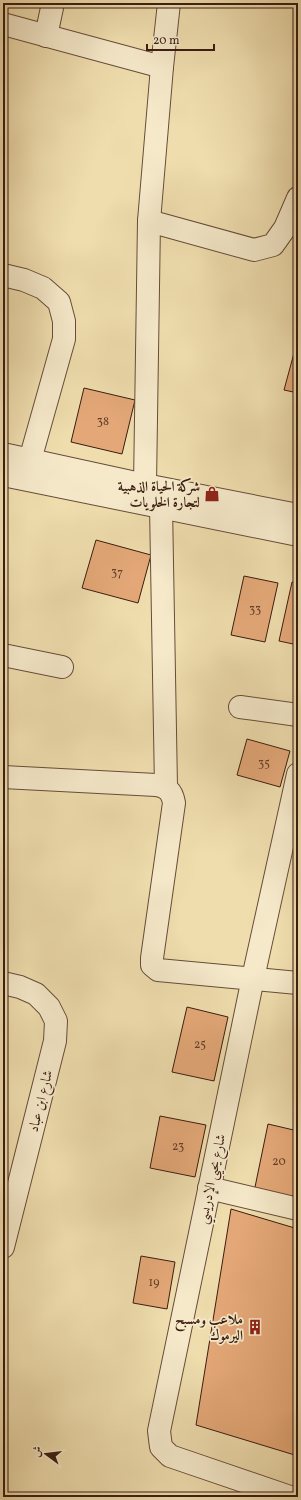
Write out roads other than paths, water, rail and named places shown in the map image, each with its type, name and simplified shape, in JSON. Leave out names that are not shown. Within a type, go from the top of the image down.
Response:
[{"type":"street","points":[[46,36],[53,3]]},
{"type":"street","points":[[145,485],[149,221],[169,3]]},
{"type":"street","points":[[3,24],[162,67]]},
{"type":"street","points":[[149,221],[254,250],[272,245],[285,228],[298,198]]},
{"type":"street","points":[[3,275],[24,280],[43,288],[59,302],[64,321],[64,339],[30,460]]},
{"type":"street","points":[[3,454],[145,485],[298,515]]},
{"type":"street","points":[[3,475],[298,535]]},
{"type":"street","points":[[161,506],[166,787]]},
{"type":"street","points":[[3,655],[62,667]]},
{"type":"street","points":[[240,707],[298,714]]},
{"type":"street","name":"شارع يحيى الإدريسي","points":[[290,1497],[170,1456],[161,1447],[159,1431],[298,776]]},
{"type":"street","points":[[3,778],[156,785],[166,787],[172,794],[174,803],[152,965],[158,970],[298,983]]},
{"type":"street","name":"شارع ابن عباد","points":[[3,983],[20,987],[36,994],[49,1007],[56,1021],[55,1041],[3,1247]]},
{"type":"street","points":[[210,1188],[298,1209]]},
{"type":"place","name":"شركة الحياة الذهبية لتجارة الخلويات","points":[[212,494]]},
{"type":"place","name":"ملاعب ومسبح اليرموك","points":[[255,1327]]}]
